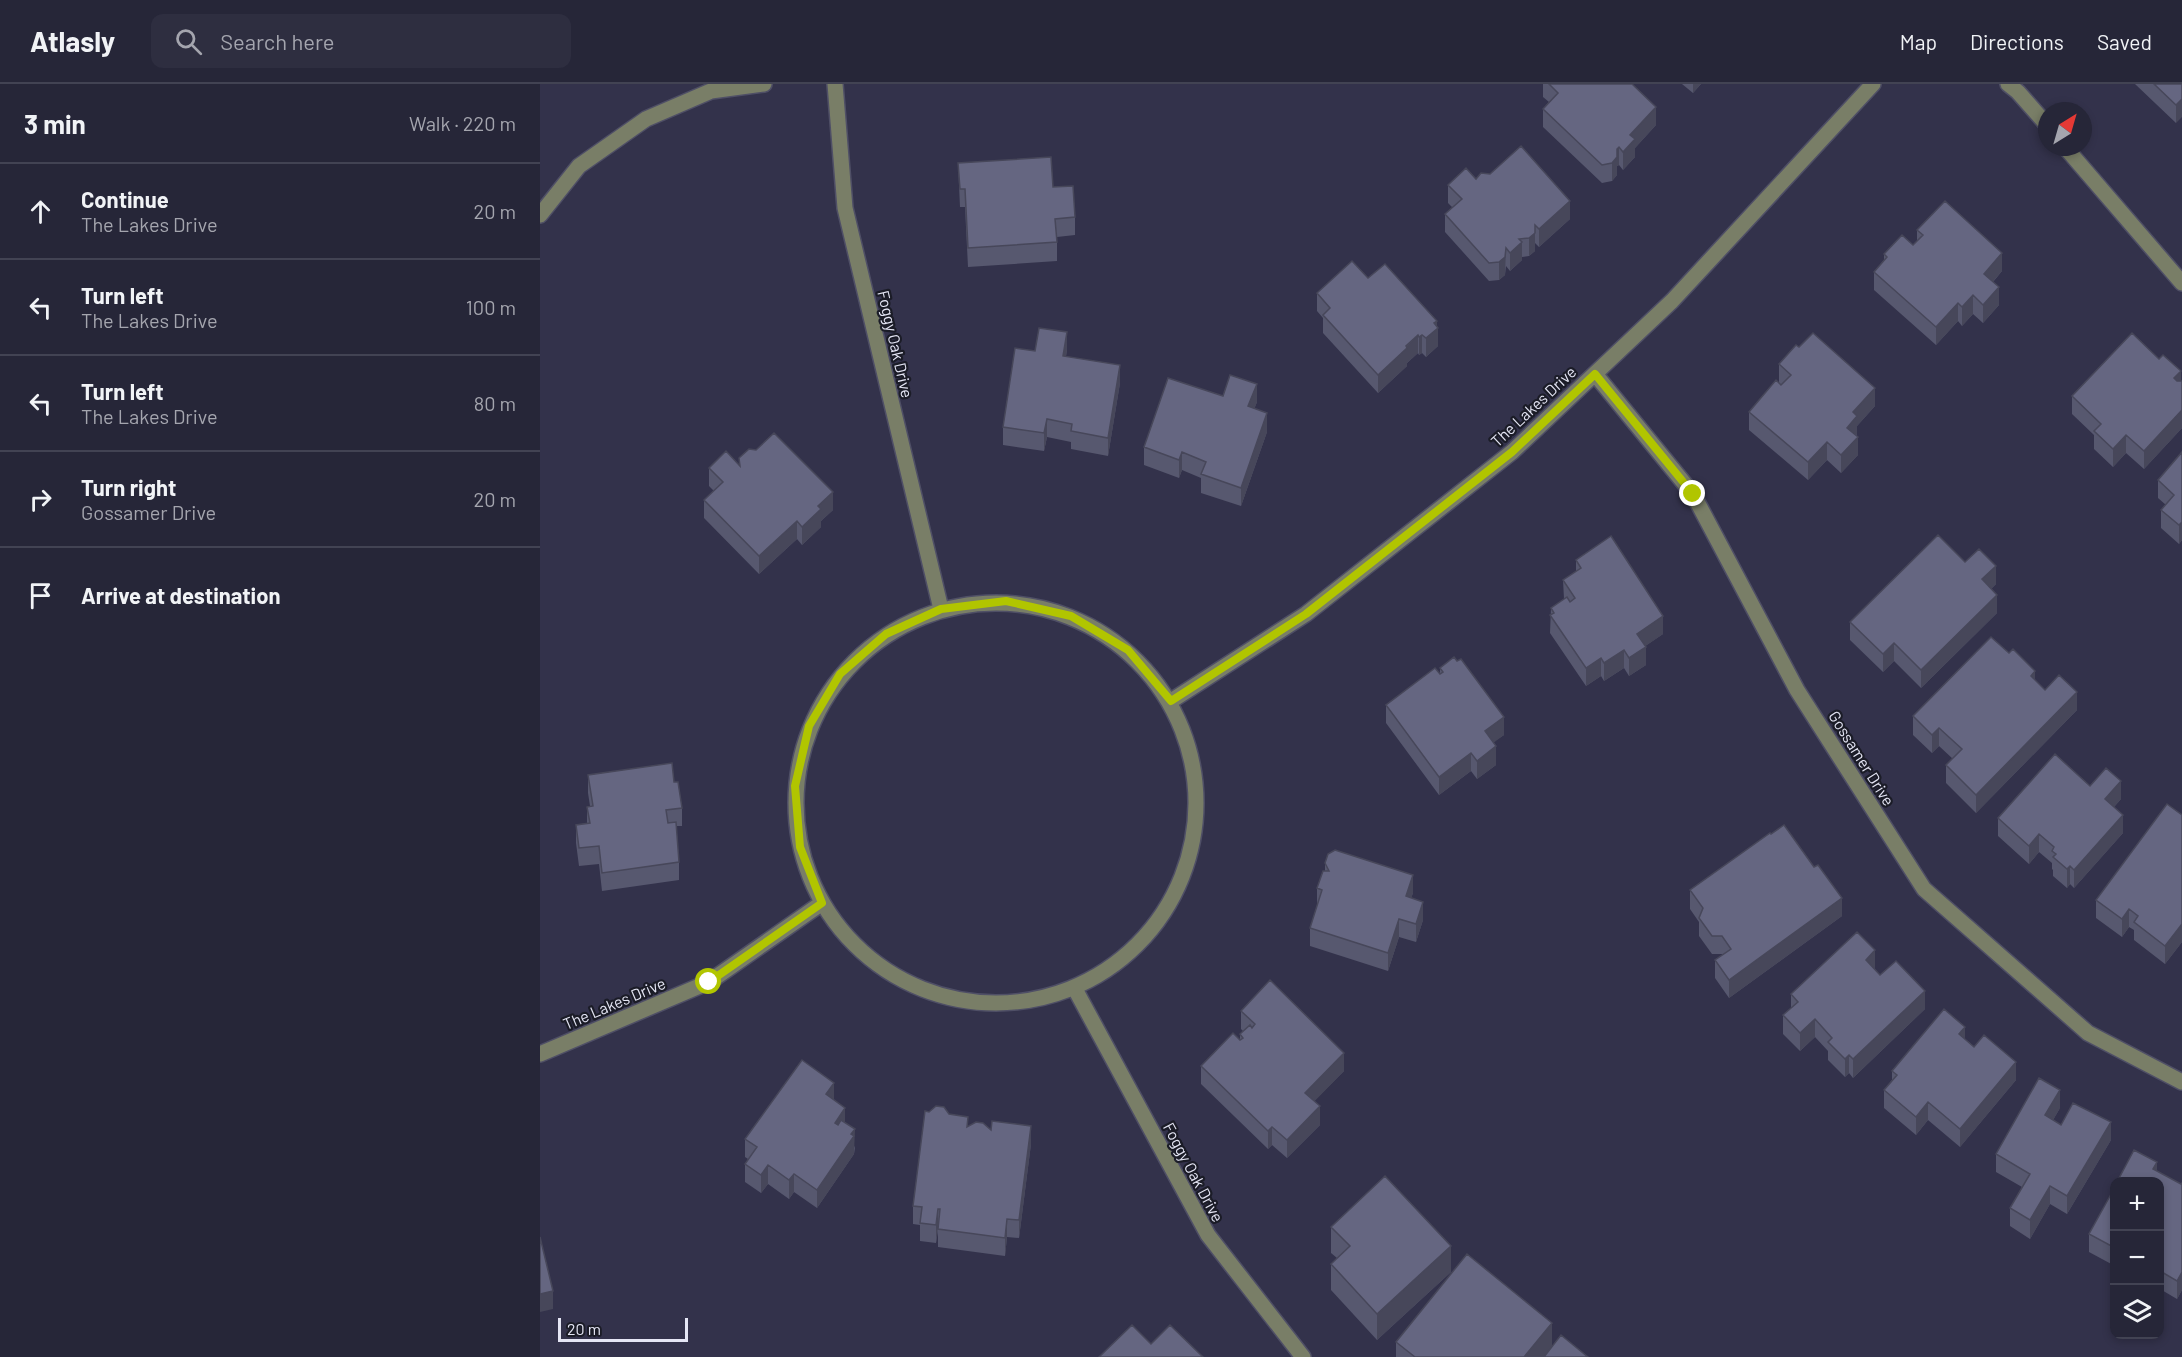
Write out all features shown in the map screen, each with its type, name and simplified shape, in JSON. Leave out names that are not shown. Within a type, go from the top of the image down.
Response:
[{"type":"street","points":[[540,215],[579,166],[646,119],[711,90],[764,84]]},
{"type":"street","name":"Foggy Oak Drive","points":[[835,84],[846,208],[941,609]]},
{"type":"street","name":"The Lakes Drive","points":[[1171,701],[1306,614],[1512,452],[1672,302],[1873,84]]},
{"type":"street","points":[[2008,84],[2038,115]]},
{"type":"street","points":[[2073,156],[2182,283]]},
{"type":"street","name":"Gossamer Drive","points":[[1595,374],[1693,494],[1797,690],[1924,889],[2088,1033],[2182,1082]]},
{"type":"street","points":[[1006,601],[1071,616],[1128,650],[1171,701],[1195,765],[1197,834],[1190,856],[1175,899],[1133,953],[1075,989],[1019,1004],[960,1002],[905,982],[858,949],[822,903],[800,847],[795,786],[809,726],[840,674],[886,634],[941,609],[1006,601]]},
{"type":"street","name":"The Lakes Drive","points":[[540,1054],[709,982],[822,903]]},
{"type":"street","name":"Foggy Oak Drive","points":[[1075,989],[1208,1235],[1303,1357]]},
{"type":"building","points":[[1549,84],[1632,84],[1656,107],[1630,135],[1635,139],[1623,152],[1619,147],[1617,157],[1612,163],[1602,165],[1543,109],[1558,93]]},
{"type":"building","points":[[2154,84],[2182,84],[2182,99],[2176,105]]},
{"type":"building","points":[[1521,146],[1570,201],[1539,229],[1535,225],[1535,233],[1529,238],[1519,239],[1522,242],[1510,253],[1506,248],[1505,257],[1499,262],[1489,263],[1445,214],[1462,199],[1448,185],[1466,168],[1476,179],[1481,173],[1490,174]]},
{"type":"building","points":[[1051,157],[1053,187],[1073,186],[1075,217],[1055,219],[1057,242],[968,248],[965,189],[960,189],[958,163]]},
{"type":"building","points":[[1945,201],[2002,253],[1984,274],[1999,287],[1983,305],[1973,295],[1962,307],[1958,303],[1936,327],[1874,272],[1887,257],[1884,254],[1902,235],[1913,245],[1923,235],[1917,230]]},
{"type":"building","points":[[1352,261],[1368,278],[1385,264],[1437,321],[1434,323],[1438,328],[1426,338],[1418,335],[1378,375],[1323,315],[1330,308],[1317,293]]},
{"type":"building","points":[[1039,328],[1067,332],[1063,356],[1120,365],[1108,438],[1071,431],[1072,424],[1047,419],[1044,433],[1003,427],[1015,348],[1035,351]]},
{"type":"building","points":[[1813,333],[1875,388],[1853,412],[1857,416],[1847,428],[1858,437],[1841,455],[1827,442],[1808,462],[1749,412],[1776,380],[1781,385],[1791,375],[1779,364],[1796,345],[1799,347]]},
{"type":"building","points":[[2132,333],[2159,359],[2163,355],[2181,371],[2174,378],[2182,381],[2182,410],[2144,451],[2126,435],[2113,449],[2094,431],[2101,424],[2072,396]]},
{"type":"building","points":[[1230,375],[1257,384],[1248,406],[1267,413],[1241,488],[1201,474],[1206,462],[1182,452],[1179,460],[1144,447],[1168,378],[1223,396]]},
{"type":"building","points":[[774,433],[833,492],[818,506],[821,509],[802,527],[797,521],[759,556],[704,500],[723,482],[709,468],[726,451],[740,466],[739,458],[749,449],[756,450]]},
{"type":"building","points":[[2182,452],[2182,522],[2179,525],[2161,510],[2174,495],[2158,480]]},
{"type":"building","points":[[1938,535],[1965,562],[1979,549],[1996,566],[1982,579],[1997,595],[1921,670],[1894,643],[1883,654],[1850,622]]},
{"type":"building","points":[[1611,536],[1663,616],[1637,634],[1646,647],[1629,658],[1624,650],[1604,663],[1601,658],[1586,668],[1550,615],[1554,613],[1551,608],[1567,597],[1570,602],[1575,598],[1563,580],[1581,568],[1576,560]]},
{"type":"building","points":[[1991,637],[2009,653],[2013,649],[2035,671],[2031,676],[2045,690],[2059,675],[2077,692],[1976,795],[1946,765],[1962,749],[1939,728],[1932,735],[1913,716]]},
{"type":"building","points":[[1454,657],[1457,661],[1461,659],[1504,717],[1485,731],[1496,746],[1477,761],[1471,753],[1439,777],[1386,705],[1435,668],[1440,674],[1443,672],[1440,668]]},
{"type":"building","points":[[2055,754],[2090,786],[2106,768],[2121,781],[2105,799],[2123,815],[2074,870],[2070,866],[2067,869],[2053,857],[2056,854],[2052,851],[2054,847],[2039,834],[2029,846],[1998,818]]},
{"type":"building","points":[[672,763],[674,782],[678,782],[682,808],[666,810],[668,823],[676,822],[679,862],[602,873],[599,846],[579,848],[576,825],[590,823],[587,807],[593,806],[588,775]]},
{"type":"building","points":[[2167,804],[2182,815],[2182,924],[2165,946],[2134,922],[2138,916],[2129,909],[2122,919],[2096,900]]},
{"type":"building","points":[[1784,825],[1814,867],[1818,865],[1842,898],[1729,980],[1715,960],[1731,949],[1722,936],[1712,936],[1699,918],[1703,908],[1690,890]]},
{"type":"building","points":[[1335,850],[1413,875],[1406,896],[1423,902],[1416,924],[1399,919],[1388,953],[1310,928],[1322,890],[1317,888],[1323,871],[1329,871],[1325,863],[1328,854]]},
{"type":"building","points":[[1857,932],[1875,950],[1866,960],[1880,975],[1896,961],[1925,991],[1853,1059],[1849,1055],[1845,1059],[1828,1042],[1832,1038],[1815,1019],[1800,1033],[1783,1015],[1798,1002],[1791,994]]},
{"type":"building","points":[[1270,980],[1344,1053],[1305,1093],[1320,1106],[1287,1140],[1272,1127],[1268,1131],[1201,1066],[1233,1033],[1240,1040],[1243,1038],[1240,1034],[1250,1025],[1252,1028],[1255,1024],[1241,1011]]},
{"type":"building","points":[[1944,1009],[1965,1027],[1959,1034],[1974,1047],[1984,1035],[2016,1062],[1960,1129],[1928,1102],[1916,1117],[1884,1090],[1897,1075],[1892,1071]]},
{"type":"building","points":[[802,1060],[834,1083],[826,1094],[845,1108],[835,1123],[838,1125],[841,1120],[855,1129],[851,1134],[854,1136],[817,1190],[794,1174],[789,1180],[768,1165],[761,1175],[745,1164],[757,1147],[745,1139]]},
{"type":"building","points":[[2039,1078],[2060,1090],[2045,1115],[2061,1125],[2073,1103],[2111,1122],[2067,1196],[2050,1186],[2030,1220],[2010,1208],[2030,1174],[1996,1154]]},
{"type":"building","points":[[936,1106],[944,1107],[949,1114],[968,1117],[967,1127],[976,1122],[983,1123],[991,1130],[992,1121],[1031,1126],[1019,1220],[1007,1219],[1005,1238],[938,1229],[940,1209],[938,1209],[936,1225],[920,1223],[922,1207],[913,1206],[925,1111],[929,1112]]},
{"type":"building","points":[[2134,1150],[2157,1162],[2153,1169],[2182,1183],[2182,1272],[2177,1281],[2164,1273],[2164,1177],[2120,1177]]},
{"type":"building","points":[[1385,1176],[1451,1246],[1377,1314],[1331,1264],[1350,1246],[1331,1227]]},
{"type":"building","points":[[2110,1196],[2110,1245],[2089,1234]]},
{"type":"building","points":[[540,1237],[553,1291],[540,1294]]},
{"type":"building","points":[[1467,1254],[1552,1323],[1524,1357],[1415,1357],[1396,1342]]},
{"type":"building","points":[[1132,1325],[1151,1344],[1170,1325],[1203,1357],[1099,1357]]},
{"type":"building","points":[[1561,1335],[1588,1357],[1544,1357]]},
{"type":"route","points":[[709,982],[822,903],[800,847],[795,786],[809,726],[840,674],[886,634],[941,609],[1006,601],[1071,616],[1128,650],[1171,701],[1306,614],[1512,452],[1595,374],[1693,494]]}]
